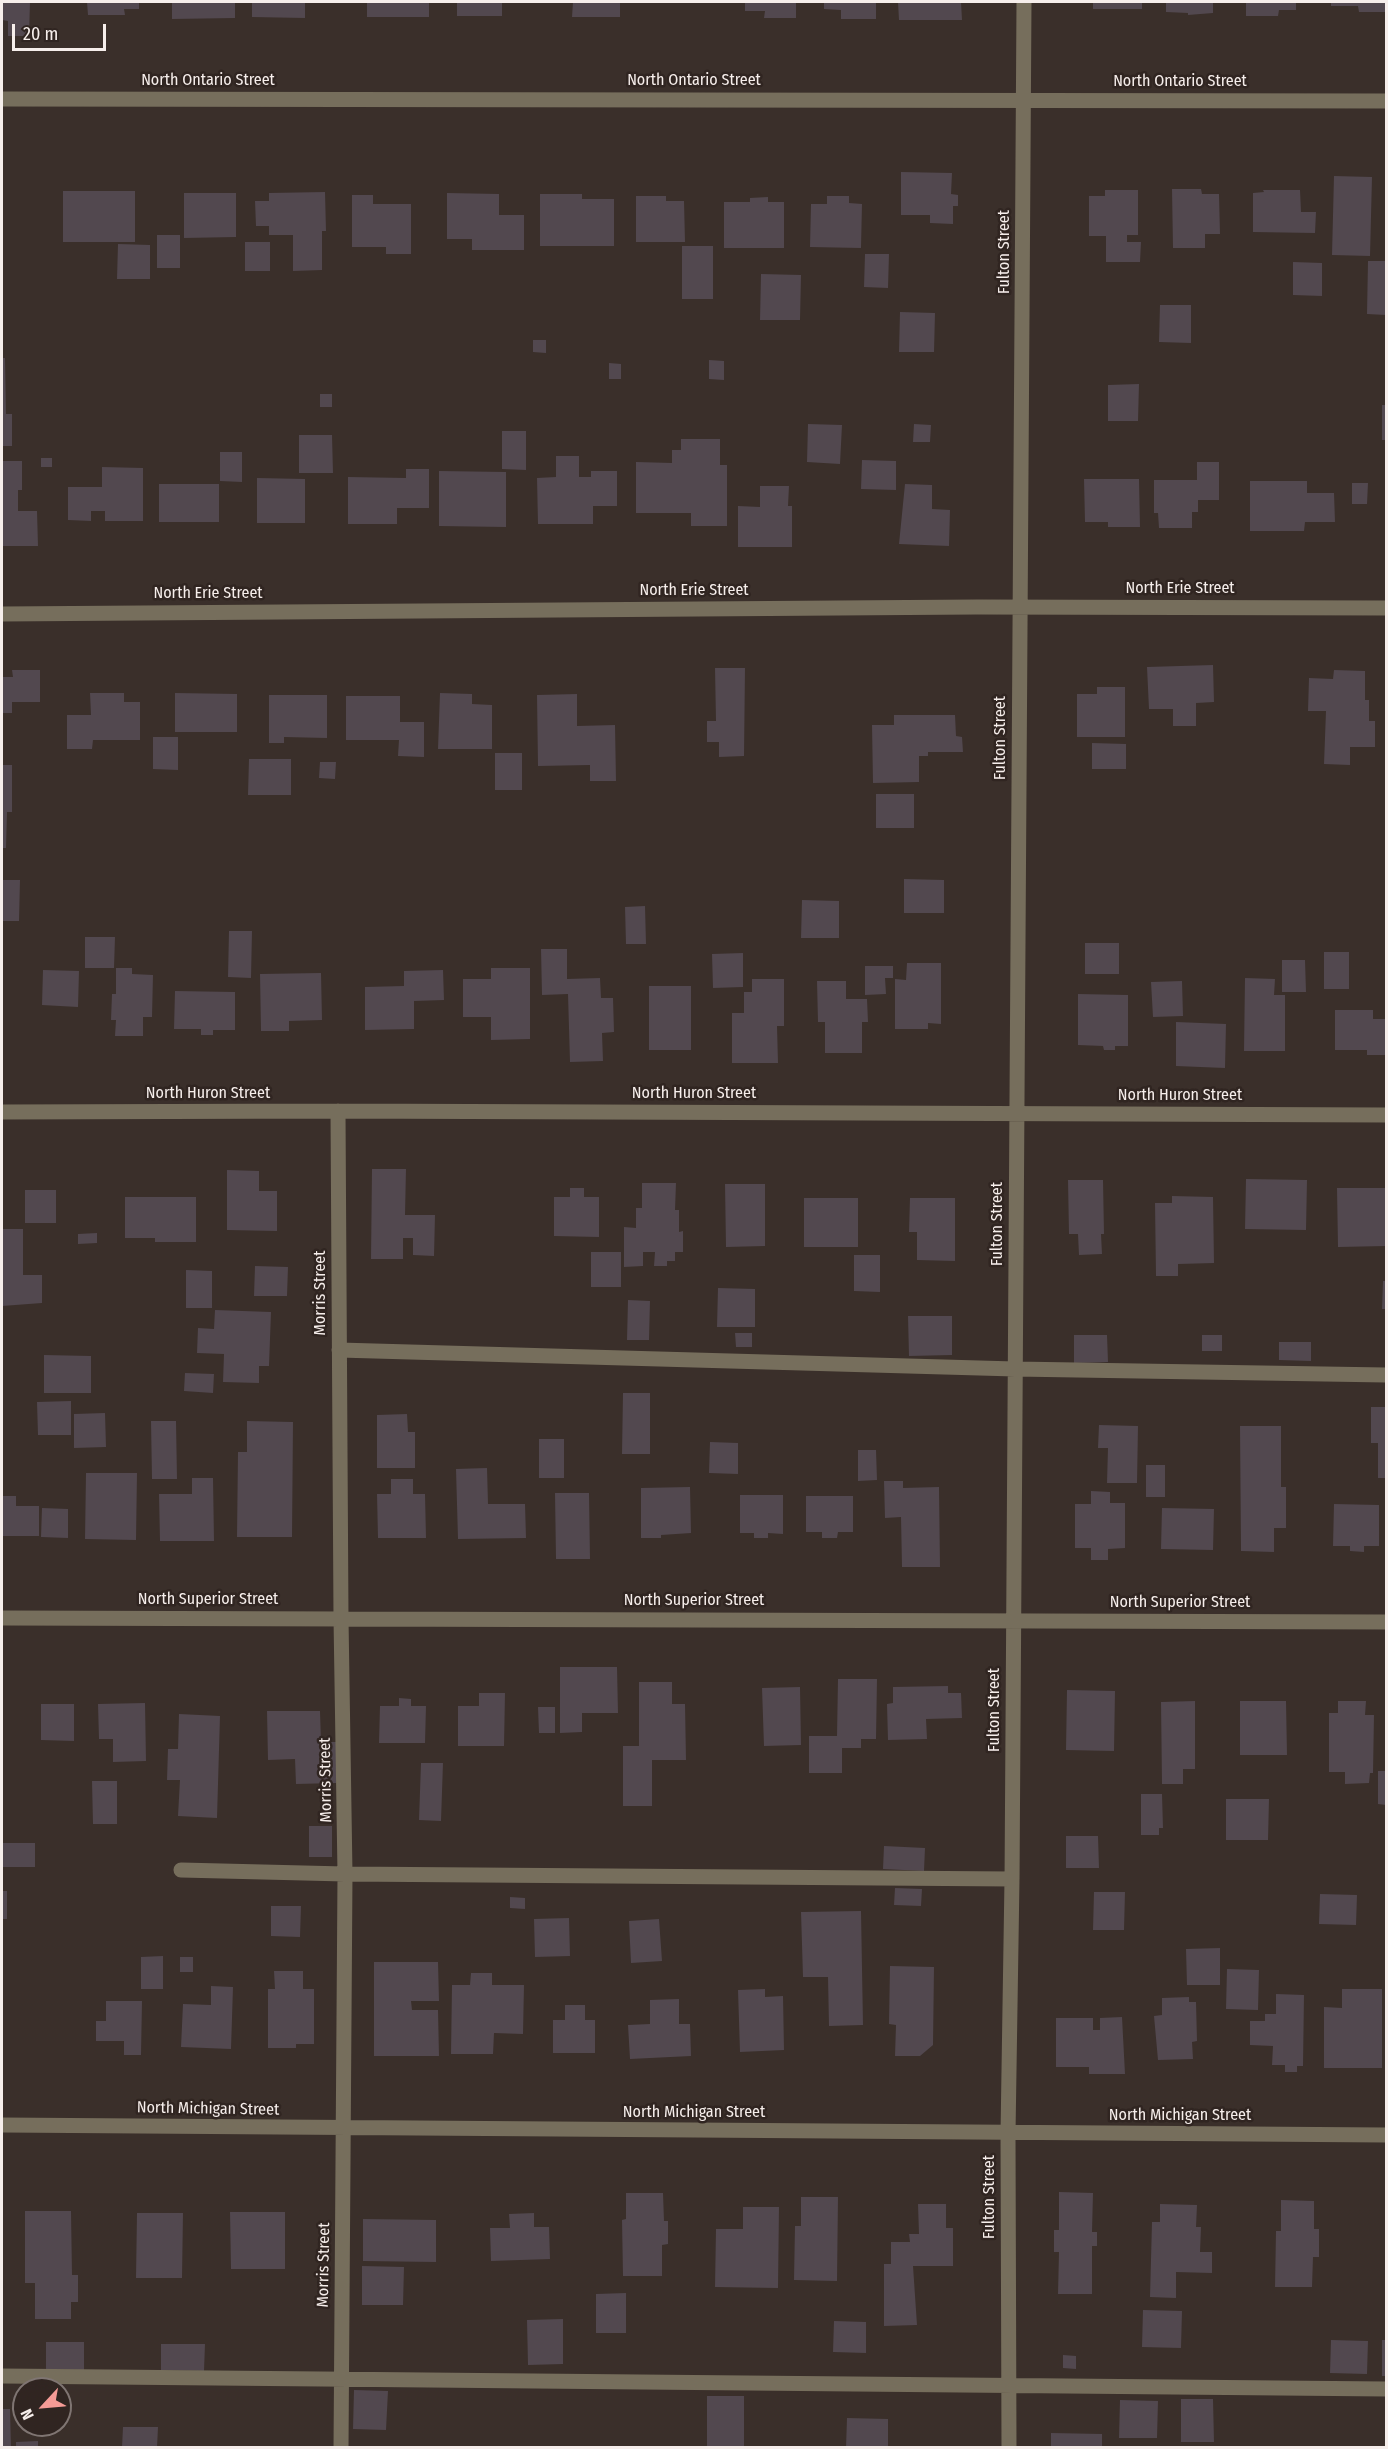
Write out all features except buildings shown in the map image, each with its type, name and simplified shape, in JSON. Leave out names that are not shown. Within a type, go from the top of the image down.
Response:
[{"type":"street","name":"Fulton Street","points":[[1009,2448],[1008,2134],[1014,1620],[1024,2]]},
{"type":"street","name":"North Ontario Street","points":[[2,99],[1386,101]]},
{"type":"street","name":"North Erie Street","points":[[2,614],[1020,607],[1386,608]]},
{"type":"street","name":"Morris Street","points":[[338,1111],[345,1874],[341,2448]]},
{"type":"street","name":"North Huron Street","points":[[2,1112],[1386,1115]]},
{"type":"street","points":[[339,1350],[1015,1369],[1386,1375]]},
{"type":"street","name":"North Superior Street","points":[[2,1618],[1386,1622]]},
{"type":"street","points":[[181,1870],[345,1874],[1012,1879]]},
{"type":"street","name":"North Michigan Street","points":[[2,2125],[1386,2135]]},
{"type":"street","points":[[2,2376],[341,2381],[1386,2389]]}]
